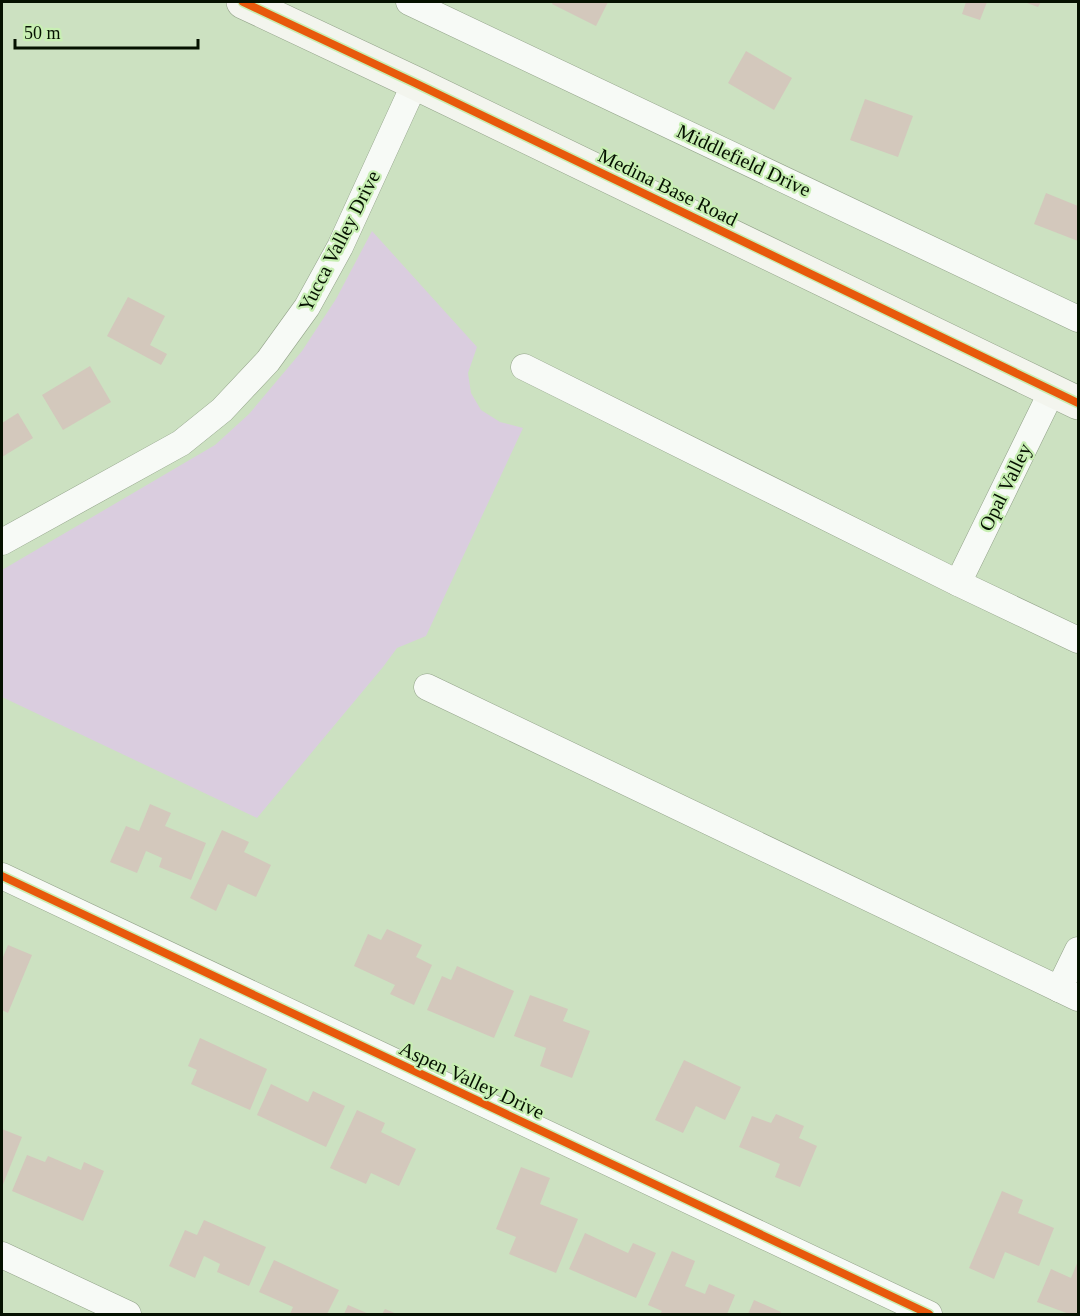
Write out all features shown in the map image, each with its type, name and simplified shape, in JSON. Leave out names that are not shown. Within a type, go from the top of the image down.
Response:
[{"type":"street","name":"Medina Base Road","points":[[243,2],[1065,397]]},
{"type":"street","name":"Middlefield Drive","points":[[409,2],[1078,319]]},
{"type":"street","name":"Yucca Valley Drive","points":[[2,542],[181,443],[222,410],[268,361],[307,307],[340,247],[415,83]]},
{"type":"street","points":[[524,367],[958,583],[1078,640]]},
{"type":"street","name":"Opal Valley","points":[[958,583],[1065,397]]},
{"type":"street","points":[[427,687],[1069,994],[1078,950]]},
{"type":"street","name":"Aspen Valley Drive","points":[[2,876],[929,1314]]},
{"type":"street","points":[[2,1255],[128,1314]]},
{"type":"shaded area","points":[[372,231],[477,347],[468,373],[471,393],[481,410],[500,422],[523,428],[426,636],[397,648],[257,818],[2,697],[2,570],[215,445],[249,414],[302,351],[336,299]]},
{"type":"building","points":[[553,2],[608,2],[596,26],[552,4]]},
{"type":"building","points":[[966,2],[987,2],[980,20],[962,14]]},
{"type":"building","points":[[1024,2],[1041,2],[1038,7]]},
{"type":"building","points":[[746,51],[792,78],[774,110],[728,83]]},
{"type":"building","points":[[865,99],[913,116],[898,157],[850,140]]},
{"type":"building","points":[[1046,193],[1078,206],[1078,241],[1034,224]]},
{"type":"building","points":[[128,297],[165,316],[150,345],[167,354],[161,365],[107,336]]},
{"type":"building","points":[[90,366],[111,402],[63,430],[42,395]]},
{"type":"building","points":[[18,413],[33,438],[2,457],[2,423]]},
{"type":"building","points":[[150,804],[171,813],[165,826],[206,843],[191,880],[159,867],[162,858],[146,851],[137,873],[110,862],[126,826],[139,831]]},
{"type":"building","points":[[222,830],[249,842],[244,852],[271,865],[256,897],[228,884],[216,911],[190,898]]},
{"type":"building","points":[[387,929],[422,945],[416,957],[432,965],[414,1005],[390,994],[395,985],[354,966],[368,934],[381,940]]},
{"type":"building","points":[[8,945],[32,955],[8,1013],[2,1010],[2,956]]},
{"type":"building","points":[[457,966],[514,991],[494,1038],[427,1010],[442,976],[451,980]]},
{"type":"building","points":[[530,995],[568,1009],[563,1021],[590,1031],[572,1078],[540,1066],[546,1048],[514,1036]]},
{"type":"building","points":[[200,1038],[267,1069],[250,1110],[191,1084],[197,1070],[188,1066]]},
{"type":"building","points":[[684,1060],[741,1087],[725,1120],[696,1106],[683,1133],[655,1120]]},
{"type":"building","points":[[271,1084],[308,1102],[313,1091],[345,1106],[326,1147],[257,1115]]},
{"type":"building","points":[[357,1110],[385,1123],[381,1132],[416,1149],[399,1186],[371,1173],[366,1184],[330,1168]]},
{"type":"building","points":[[776,1114],[804,1126],[799,1138],[817,1146],[800,1187],[775,1177],[780,1164],[739,1147],[752,1116],[771,1123]]},
{"type":"building","points":[[2,1129],[22,1137],[2,1187]]},
{"type":"building","points":[[27,1155],[45,1162],[48,1156],[81,1170],[84,1162],[104,1171],[83,1221],[12,1191]]},
{"type":"building","points":[[521,1167],[550,1178],[540,1204],[578,1219],[556,1273],[509,1254],[516,1237],[496,1229]]},
{"type":"building","points":[[1002,1191],[1023,1200],[1018,1213],[1054,1228],[1039,1266],[1005,1252],[994,1279],[969,1268]]},
{"type":"building","points":[[204,1220],[266,1247],[249,1286],[217,1272],[220,1264],[204,1256],[195,1278],[169,1266],[185,1230],[197,1235]]},
{"type":"building","points":[[585,1233],[628,1253],[633,1243],[656,1253],[636,1298],[569,1269]]},
{"type":"building","points":[[672,1251],[695,1261],[685,1286],[705,1294],[709,1284],[735,1295],[727,1314],[660,1314],[662,1311],[648,1305]]},
{"type":"building","points":[[274,1260],[339,1290],[327,1314],[290,1314],[293,1307],[259,1292]]},
{"type":"building","points":[[1078,1261],[1078,1314],[1069,1314],[1037,1302],[1051,1269],[1071,1278]]},
{"type":"building","points":[[754,1300],[781,1312],[780,1314],[748,1314]]},
{"type":"building","points":[[348,1305],[369,1314],[344,1314]]},
{"type":"building","points":[[385,1309],[397,1314],[382,1314]]},
{"type":"cycle path","points":[[243,2],[1078,403]]},
{"type":"cycle path","points":[[2,876],[929,1314]]}]
